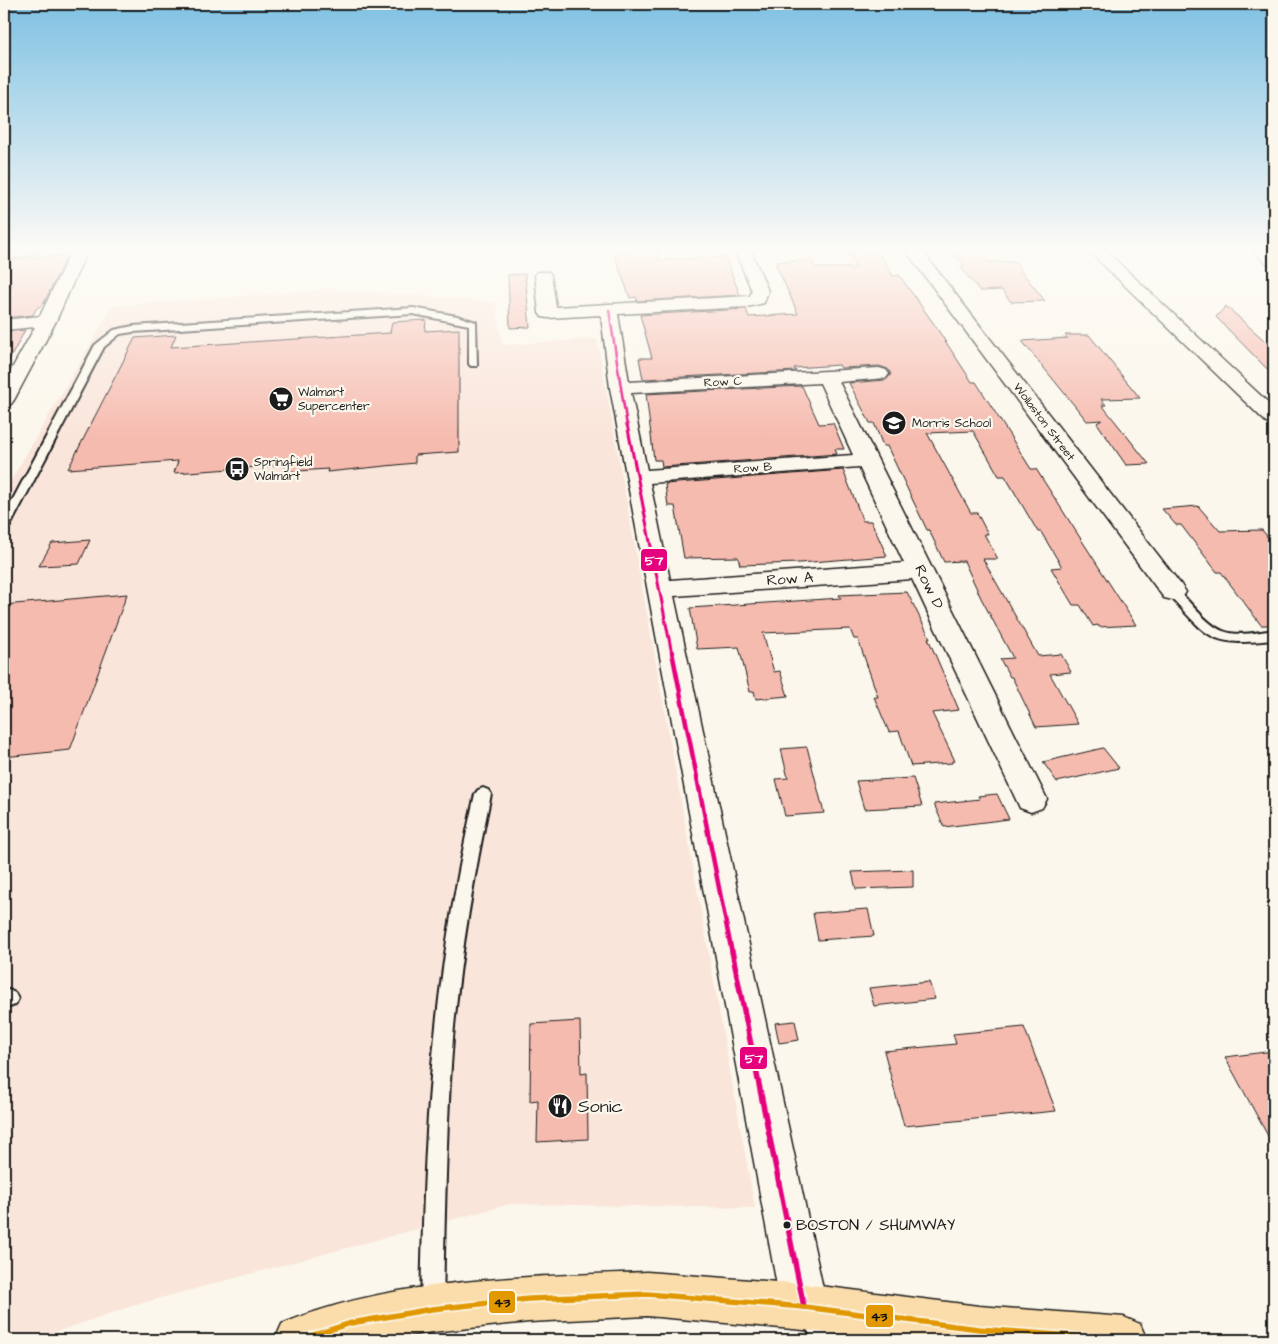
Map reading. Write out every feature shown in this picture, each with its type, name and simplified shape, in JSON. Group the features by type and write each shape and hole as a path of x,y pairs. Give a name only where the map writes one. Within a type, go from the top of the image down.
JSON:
{"main road":[{"path":"298,1340 350,1323 432,1309 529,1299 647,1294 816,1324 979,1329 1124,1340"}],"street":[{"path":"4,400 50,314"},
{"path":"610,314 620,388 660,589 816,1324"},
{"name":"Wollaston Street","path":"962,314 1173,592"},
{"path":"1163,314 1274,419"},
{"path":"4,325 47,321"},
{"name":"Row C","path":"620,388 879,374"},
{"name":"Row D","path":"826,376 1031,799"},
{"name":"Row B","path":"639,477 868,460"},
{"name":"Row A","path":"660,589 921,570"}],"lane":[{"path":"4,526 100,345 117,332 134,329 386,314"},
{"path":"425,314 457,319 472,324 474,328 474,364"},
{"path":"1173,592 1198,617 1219,634 1240,638 1274,635"},
{"path":"432,1309 436,1144 441,1071 461,900 483,794"}],"shaded area":[{"path":"108,314 498,314 502,345 597,339 755,1208 510,1204 135,1305 32,1340 4,1340 4,492"}],"building":[{"path":"4,314 34,314 33,315 4,318"},
{"path":"509,314 529,314 530,327 510,328"},
{"path":"748,314 749,317 798,314 927,314 972,382 976,382 1031,469 1036,469 1136,625 1093,626 1080,605 1073,605 1051,568 1062,567 1041,532 1038,532 1005,476 999,476 973,431 927,433 971,513 977,513 988,534 984,534 998,559 983,559 1038,656 1061,654 1071,672 1050,674 1078,724 1036,727 1012,677 1010,677 1000,659 1013,658 981,598 964,561 944,562 887,446 883,446 874,423 870,423 849,383 886,380 891,374 888,369 879,366 841,368 839,365 794,368 796,371 643,379 639,358 652,358 640,315"},
{"path":"1219,314 1235,314 1274,349 1274,376 1216,317"},
{"name":"Walmart Supercenter","path":"426,320 425,331 459,329 459,452 415,455 415,463 327,472 328,469 283,472 286,465 174,473 178,461 68,469 135,338 176,335 171,347 390,333 392,322"},
{"path":"25,330 4,370 4,332"},
{"path":"1065,335 1089,335 1140,398 1101,399 1106,405 1102,405 1149,464 1126,465 1097,423 1102,420 1087,421 1022,341 1068,338"},
{"path":"802,386 819,424 833,423 844,449 835,449 837,454 662,467 661,460 654,460 646,394"},
{"path":"843,470 863,521 871,521 887,556 799,563 740,565 738,557 684,558 675,506 668,506 665,484"},
{"path":"1198,506 1220,531 1262,530 1274,545 1274,625 1261,625 1221,572 1217,572 1181,525 1176,525 1162,509"},
{"path":"90,540 79,564 39,566 52,543"},
{"path":"907,592 930,638 928,638 959,710 932,713 955,761 952,761 952,763 911,766 899,731 889,732 874,697 878,697 858,639 854,639 850,629 763,633 774,672 780,671 788,696 756,699 754,691 750,692 739,647 697,649 690,608 841,598 839,595"},
{"path":"127,594 70,750 4,757 4,605"},
{"path":"807,747 824,813 785,816 776,779 788,778 781,749"},
{"path":"1103,748 1119,768 1057,782 1043,762"},
{"path":"913,778 922,806 864,809 856,781"},
{"path":"997,794 1009,819 944,827 934,804 980,799 978,796"},
{"path":"913,870 913,887 856,889 852,872"},
{"path":"868,909 874,936 818,940 813,913"},
{"path":"929,982 935,999 874,1006 869,988"},
{"path":"580,1021 581,1074 587,1073 588,1139 537,1142 538,1100 530,1101 531,1024"},
{"path":"795,1021 799,1040 779,1043 775,1023"},
{"path":"1024,1027 1056,1111 904,1126 884,1051 956,1044 953,1034"},
{"path":"1274,1051 1274,1147 1225,1057"}],"transit line":[{"name":"57","path":"610,314 620,388 804,1307"},
{"name":"43","path":"298,1340 351,1323 432,1309 529,1299 647,1294 804,1307 979,1329 1124,1340"}],"place":[{"name":"Walmart Supercenter","path":"281,399"},
{"name":"Morris School","path":"894,423"},
{"name":"Springfield Walmart","path":"237,469"},
{"name":"Sonic","path":"560,1106"},
{"name":"BOSTON / SHUMWAY","path":"787,1225"}]}
